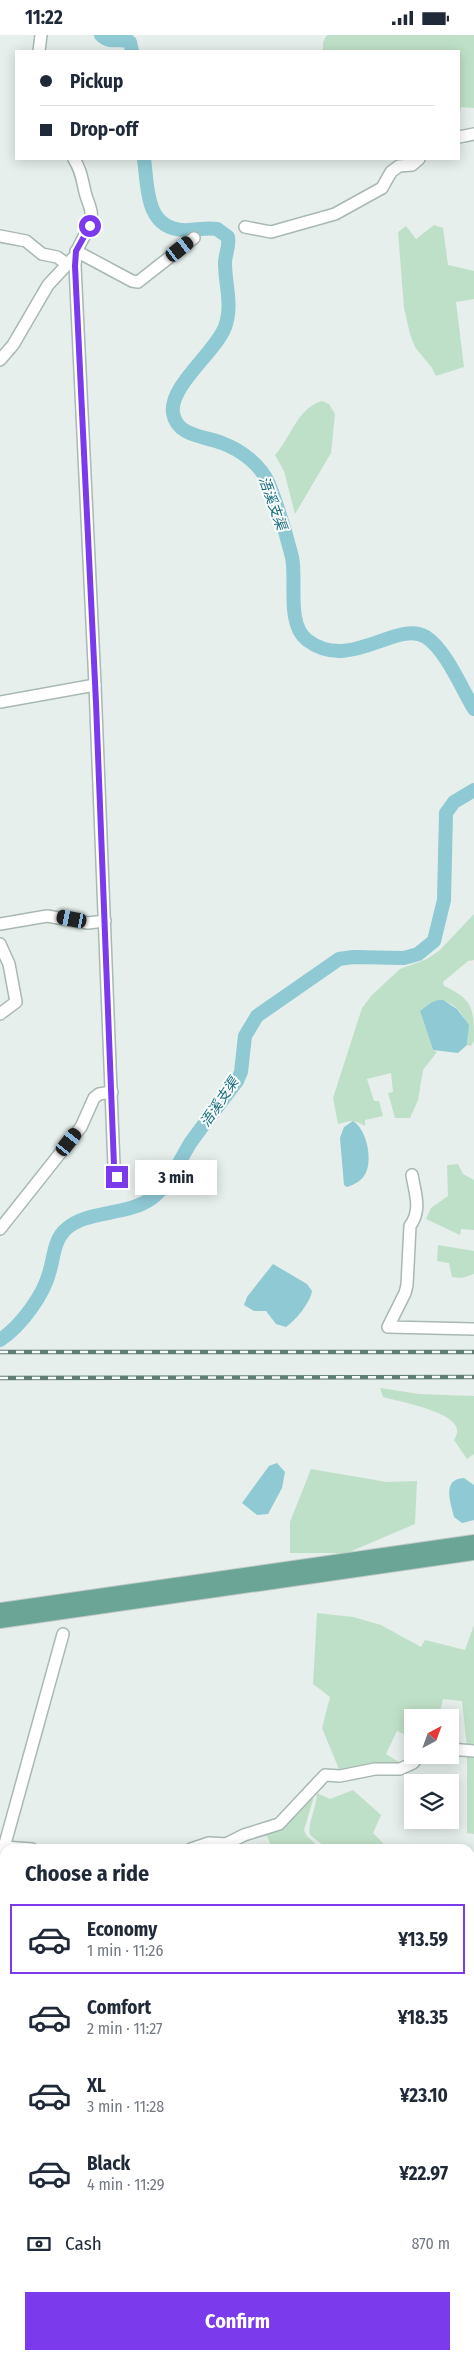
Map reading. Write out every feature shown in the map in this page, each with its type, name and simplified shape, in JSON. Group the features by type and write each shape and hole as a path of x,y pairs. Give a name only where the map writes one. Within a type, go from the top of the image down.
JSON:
{"main road":[{"path":"0,1610 474,1542"},
{"path":"0,1621 474,1553"}],"street":[{"path":"39,50 41,35"},
{"path":"460,137 474,134"},
{"path":"0,360 24,326 41,293 73,257 90,226 92,211 85,194 81,171 75,160"},
{"path":"245,227 271,232 335,214 382,188 391,172 399,166 412,165 417,160"},
{"path":"0,236 26,241 42,254 52,258 73,257 138,282 194,238"},
{"path":"73,257 85,520 95,685 114,1166 117,1177"},
{"path":"0,702 95,685"},
{"path":"0,924 47,916 88,923 105,921"},
{"path":"0,944 9,964 16,997 14,1005 0,1014"},
{"path":"0,1229 81,1127 94,1098 99,1094 112,1093"},
{"path":"412,1175 418,1208 416,1219 410,1226 407,1285 388,1327 474,1329"},
{"path":"5,1844 63,1634"},
{"path":"459,1750 474,1751"},
{"path":"205,1844 226,1844 244,1835 276,1826 325,1775 340,1776 375,1769 400,1769 411,1764"}],"green space":[{"path":"327,35 474,35 474,108 461,107 460,112 460,50 323,50 323,42"},
{"path":"434,225 443,228 448,265 474,271 474,299 456,302 464,367 436,376 415,347 410,334 404,308 398,232 406,226 416,239"},
{"path":"322,401 329,404 335,414 331,453 295,514 284,471 275,455 306,410"},
{"path":"474,914 474,960 468,961 443,982 444,986 467,1001 470,1007 474,1021 474,1041 471,1046 467,1045 468,1034 466,1024 456,1007 439,1001 430,1004 420,1011 433,1050 437,1052 423,1070 418,1100 410,1118 395,1118 388,1093 393,1092 391,1073 367,1079 374,1101 379,1101 383,1116 365,1120 365,1126 352,1121 338,1124 333,1098 362,1008 372,995 400,969 427,959 440,950"},
{"path":"458,1164 463,1174 474,1180 474,1230 461,1229 460,1235 426,1219 431,1208 448,1196 447,1165"},
{"path":"438,1245 474,1251 474,1274 462,1278 452,1277 449,1263 437,1261"},
{"path":"380,1388 419,1394 474,1396 474,1454 467,1459 454,1440 457,1431 454,1423 445,1416 418,1406 383,1397"},
{"path":"311,1469 387,1482 417,1481 415,1524 347,1553 290,1553 290,1522"},
{"path":"317,1613 353,1617 381,1625 421,1647 425,1640 465,1650 474,1625 474,1834 467,1833 467,1748 462,1701 443,1699 441,1709 404,1709 404,1734 397,1731 386,1754 405,1766 341,1774 322,1728 330,1697 313,1684"},
{"path":"353,1790 381,1815 373,1833 384,1844 322,1844 310,1835 309,1831 317,1793 330,1799"},
{"path":"313,1793 313,1800 304,1830 307,1836 316,1844 270,1844 267,1836 261,1837 260,1831"}],"water":[{"path":"443,1000 457,1009 469,1025 467,1045 458,1053 433,1050 420,1011 434,1001"},
{"path":"353,1121 362,1131 369,1155 367,1170 363,1178 347,1187 344,1185 340,1138 344,1127"},
{"path":"273,1264 307,1284 312,1291 302,1311 286,1327 276,1324 266,1311 254,1311 244,1305 247,1297"},
{"path":"277,1463 285,1472 282,1488 268,1514 257,1515 242,1503 269,1466"},
{"path":"464,1478 474,1485 474,1520 462,1523 454,1517 449,1493 452,1483 457,1479"}],"waterway":[{"name":"浯溪支渠","path":"101,35 108,40 130,42 132,50"},
{"name":"浯溪支渠","path":"144,160 148,193 155,214 161,222 182,230 217,229 228,237 225,263 228,311 225,327 220,337 178,392 173,413 180,427 193,434 222,443 236,450 250,459 265,477 279,511 292,557 294,613 296,624 301,633 307,640 323,649 340,651 356,649 401,635 414,633 426,637 447,660 474,709"},
{"name":"浯溪支渠","path":"0,1340 16,1327 31,1309 43,1290 56,1244 64,1231 83,1219 142,1204 152,1198 164,1186 191,1142 237,1081 241,1072 245,1036 257,1016 339,959 353,957 404,958 418,954 434,941 444,900 446,813 454,802 474,790"}],"railway":[{"path":"0,1352 474,1352"},
{"path":"0,1378 474,1377"}],"route":[{"path":"90,226 76,251 75,266 85,520 96,703 114,1166 117,1177"}]}
